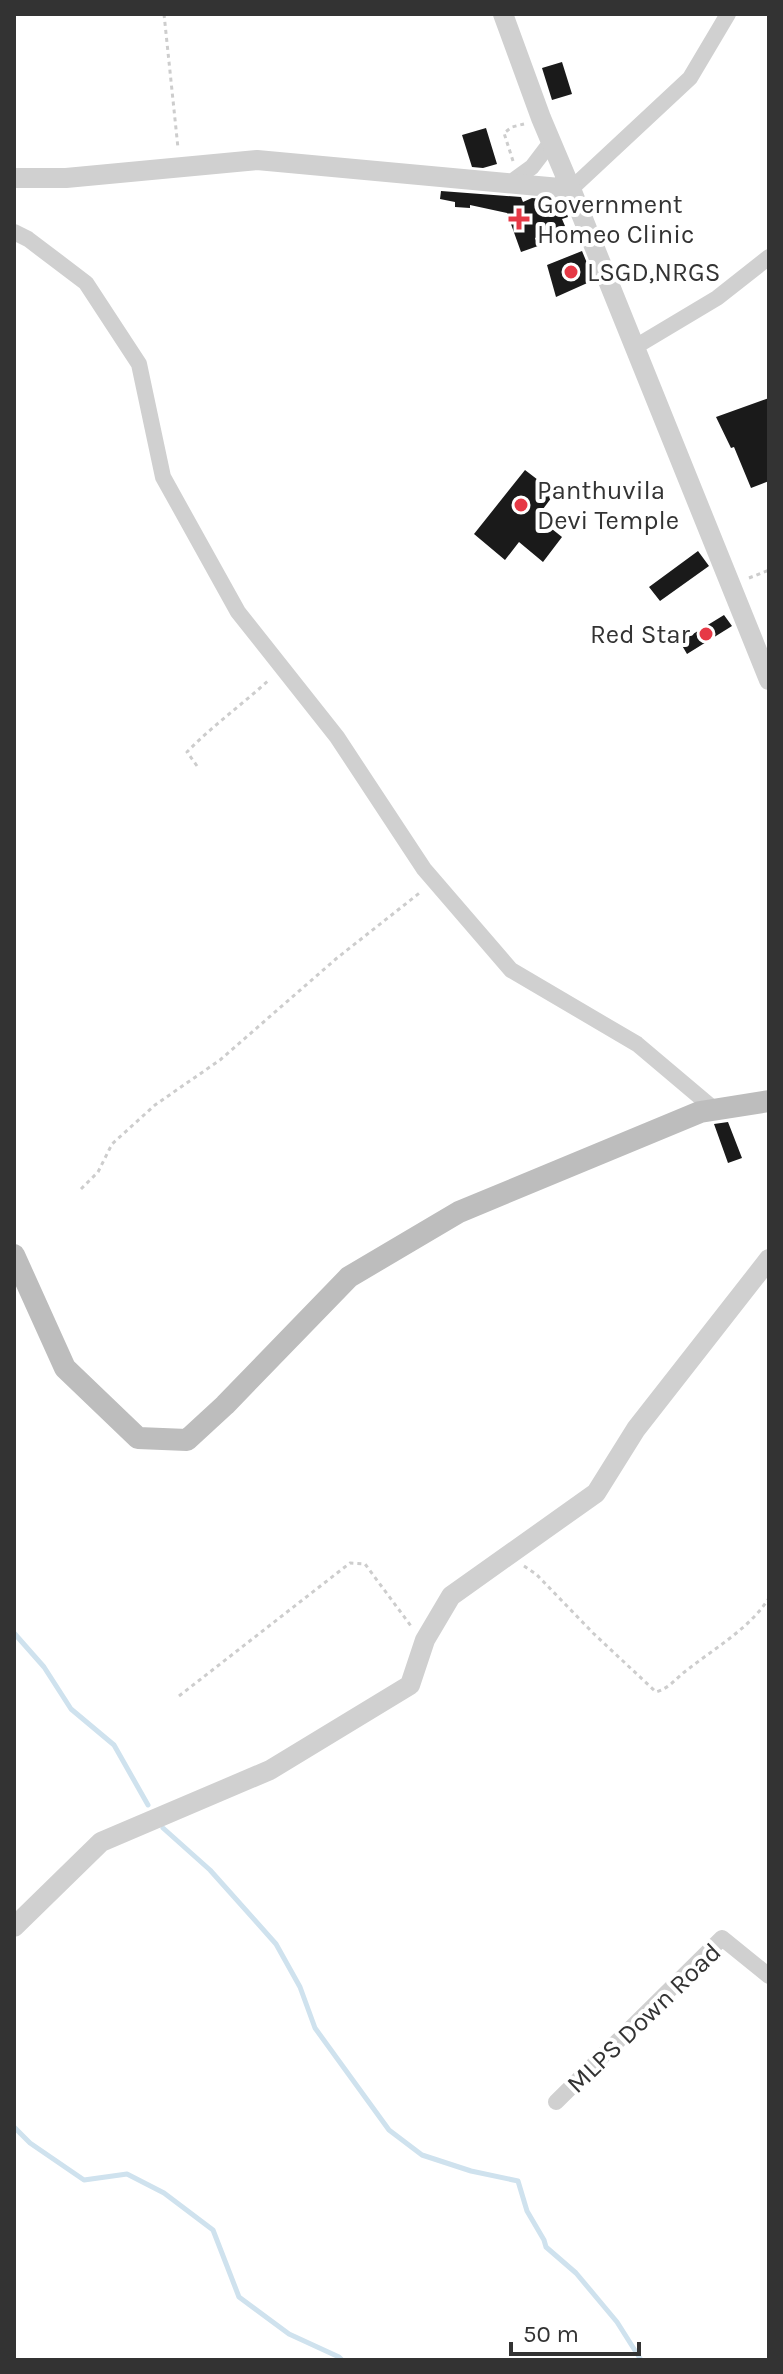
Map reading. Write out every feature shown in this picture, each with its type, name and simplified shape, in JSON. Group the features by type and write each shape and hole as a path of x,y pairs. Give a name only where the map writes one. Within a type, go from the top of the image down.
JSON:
{"main road":[{"path":"14,1255 65,1368 138,1438 187,1440 349,1277 459,1212 700,1112 769,1101"}],"street":[{"path":"503,14 541,118 769,680"},
{"path":"14,178 66,178 257,160 571,189 690,78 728,14"},
{"path":"510,183 532,167 551,142"},
{"path":"14,232 86,283 139,364 163,477 238,612 337,737 433,881 511,970 637,1044 714,1109"},
{"path":"635,347 717,298 769,257"},
{"path":"14,1927 101,1842 270,1770 410,1685 425,1640 451,1596 596,1493 636,1429 769,1259"},
{"name":"MLPS Down Road","path":"556,2102 722,1938 769,1976"}],"path":[{"path":"164,14 179,167"},
{"path":"510,183 516,170 504,133 512,127 541,118"},
{"path":"730,585 769,570"},
{"path":"197,766 187,752 283,669"},
{"path":"81,1189 98,1172 112,1144 155,1105 220,1060 433,881"},
{"path":"509,1555 536,1574 656,1692 666,1689 713,1652 760,1612 769,1598"},
{"path":"179,1696 350,1563 365,1564 405,1620 425,1640"}],"building":[{"path":"562,62 572,94 552,100 542,68"},
{"path":"486,128 497,164 472,167 462,135"},
{"path":"441,191 521,197 523,202 532,198 562,201 568,217 562,219 565,226 535,238 538,246 521,252 507,213 470,205 470,208 455,207 455,202 440,199"},
{"name":"LSGD,NRGS","path":"582,251 594,280 556,297 547,265"},
{"path":"769,398 769,481 751,488 734,447 731,448 716,417"},
{"name":"Panthuvila Devi Temple","path":"525,470 555,493 537,517 562,537 543,562 519,542 505,560 474,534"},
{"path":"698,551 709,566 660,601 649,587"},
{"name":"Red Star","path":"724,615 732,626 687,654 680,642"},
{"path":"728,1122 742,1158 728,1163 714,1124"}],"waterway":[{"path":"14,1633 44,1667 71,1709 114,1745 148,1805"},
{"path":"163,1828 210,1870 276,1944 300,1987 315,2028 389,2130 422,2155 471,2171 518,2181 527,2211 546,2247 576,2273 617,2322 641,2360"},
{"path":"14,2127 30,2143 84,2180 127,2174 164,2193 213,2230 239,2297 289,2334 342,2360"}],"place":[{"name":"Government Homeo Clinic","path":"519,219"},
{"name":"LSGD,NRGS","path":"571,272"},
{"name":"Panthuvila Devi Temple","path":"521,505"},
{"name":"Red Star","path":"706,634"}]}
